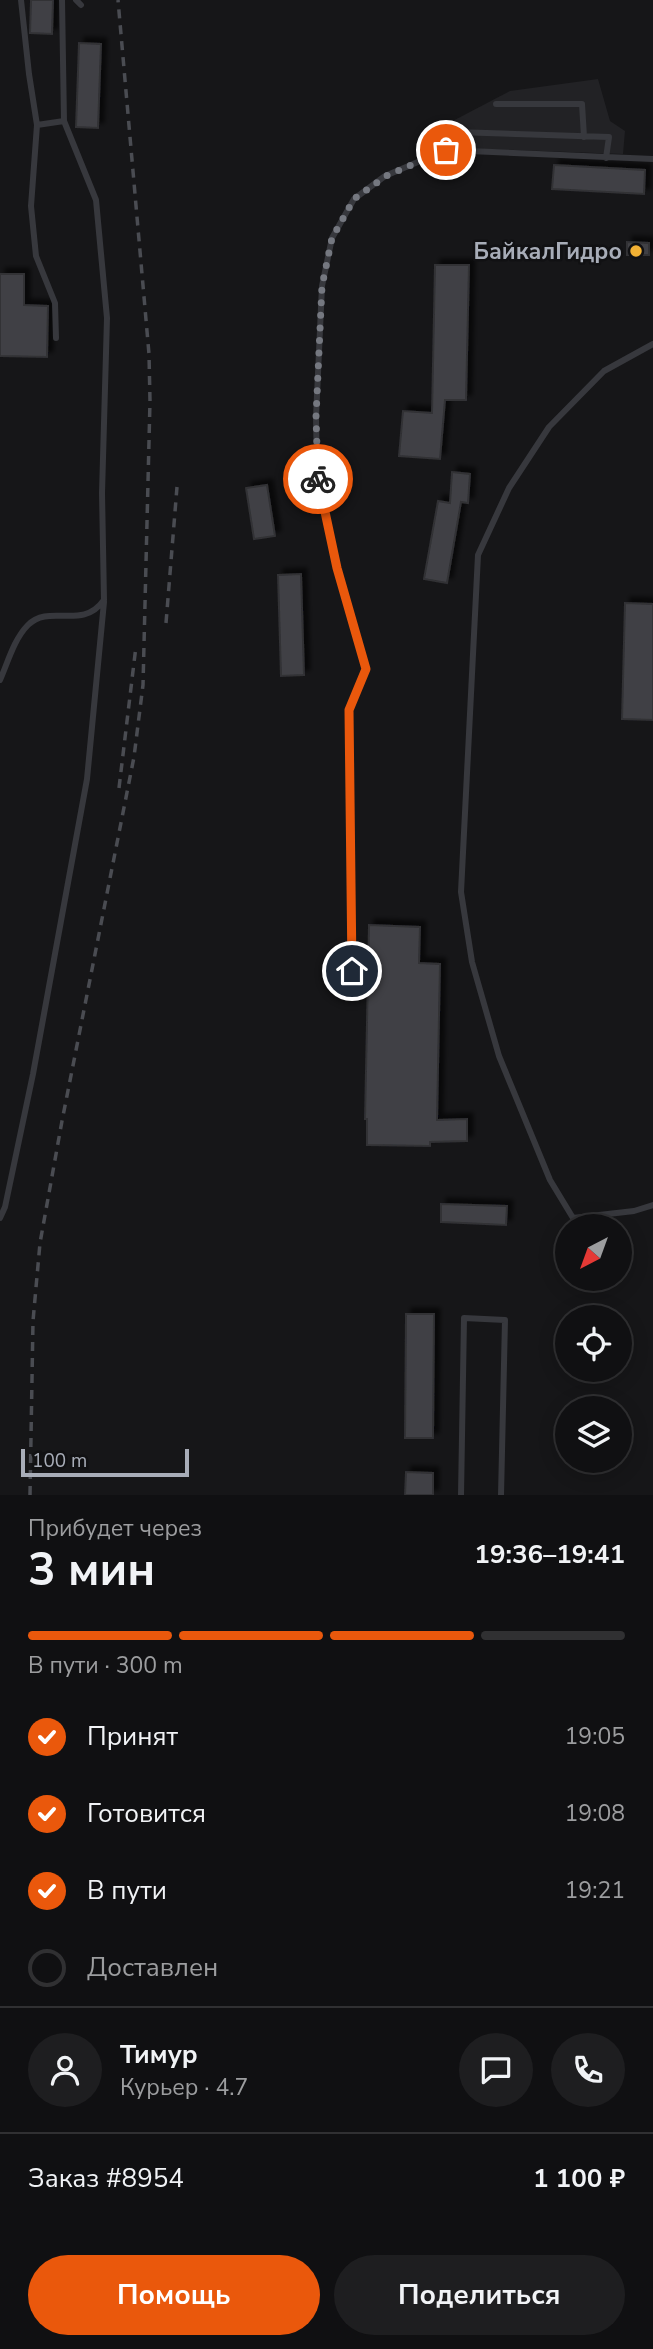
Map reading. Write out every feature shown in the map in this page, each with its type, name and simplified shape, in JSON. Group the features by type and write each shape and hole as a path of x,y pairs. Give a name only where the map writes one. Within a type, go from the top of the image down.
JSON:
{"lane":[{"path":"22,0 37,125 31,206 36,256 55,303 56,338"},
{"path":"0,1219 5,1208 33,1074 87,779 104,600 102,493 107,318 96,200 64,121 62,0"},
{"path":"496,104 582,104 584,136"},
{"path":"37,125 64,121"},
{"path":"455,132 609,137 606,159"},
{"path":"352,971 349,710 366,669 337,568 317,472 316,417 322,286 332,238 354,199 386,176 446,150 653,159"},
{"path":"653,344 604,371 549,427 509,488 478,555 461,892 472,961 499,1056 550,1180 573,1217 634,1211 653,1205"},
{"path":"0,680 17,642 29,624 43,616 80,617 89,614 104,600"},
{"path":"461,1495 464,1318 505,1320 501,1495"}],"shaded area":[{"path":"598,79 610,121 625,131 623,154 457,148 426,135 510,91"}],"building":[{"path":"31,0 53,0 52,34 30,33"},
{"path":"79,43 101,44 98,128 76,127"},
{"path":"554,165 645,170 644,194 552,189"},
{"path":"627,242 649,243 649,255 627,255"},
{"path":"435,265 469,265 466,400 445,400 440,459 399,456 403,411 432,413"},
{"path":"0,274 24,274 24,305 48,306 47,357 0,356"},
{"path":"452,472 470,474 468,503 461,502 447,583 424,579 438,501 450,503"},
{"path":"267,485 275,536 254,539 246,488"},
{"path":"301,574 304,675 281,676 278,575"},
{"path":"625,603 653,604 653,720 622,719"},
{"path":"369,925 420,927 419,963 440,964 437,1120 467,1119 467,1141 430,1142 430,1146 367,1145 365,1119"},
{"path":"441,1204 507,1206 506,1225 441,1222"},
{"path":"406,1314 434,1314 433,1438 405,1438"},
{"path":"406,1472 433,1473 433,1495 405,1495"}],"railway":[{"path":"30,1495 33,1321 40,1243 134,757 143,685 149,354 118,0"},
{"path":"166,623 177,487"},
{"path":"119,788 136,646"}],"way so far":[{"path":"318,479 316,417 322,286 332,238 354,199 386,176 446,150"}],"place":[{"name":"БайкалГидро","path":"636,251"}],"route":[{"path":"318,479 337,568 366,669 349,710 352,971"}]}
